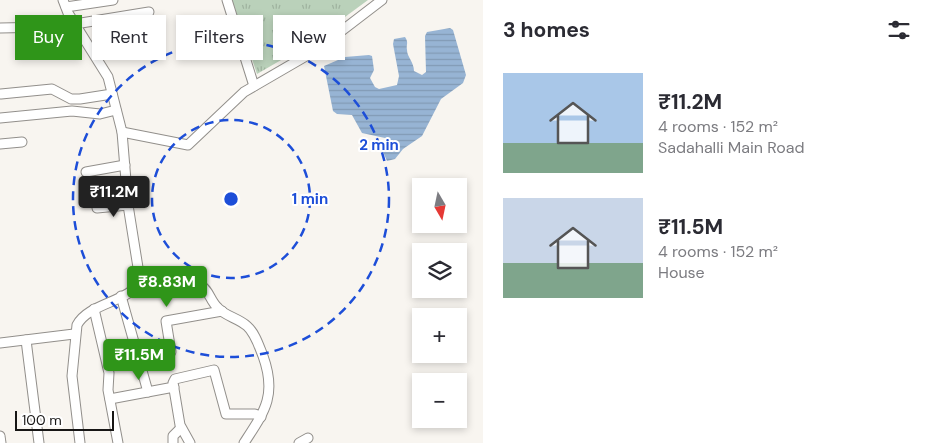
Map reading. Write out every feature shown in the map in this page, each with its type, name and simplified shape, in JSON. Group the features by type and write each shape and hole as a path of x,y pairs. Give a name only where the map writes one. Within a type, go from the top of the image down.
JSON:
{"street":[{"path":"70,15 64,4 113,0"},
{"path":"227,0 254,86"},
{"path":"122,132 188,145 244,92 318,48 382,0"},
{"path":"82,23 149,12"},
{"path":"0,28 15,28"},
{"path":"82,35 106,71 122,132 128,205 140,275 138,285"},
{"path":"1,94 52,89 71,99 80,99 112,94"},
{"path":"0,118 72,111 100,114 116,110"},
{"path":"0,144 22,142"},
{"path":"86,172 125,165"},
{"path":"94,196 127,192"},
{"path":"97,208 128,205"},
{"path":"80,443 72,381 74,334 81,319 94,309 121,296 138,285 191,282 200,285 222,311 235,317 251,330 266,364 270,392 261,417 244,443"},
{"path":"121,296 148,392"},
{"path":"94,309 109,373 110,399 118,443"},
{"path":"171,352 166,321 222,311"},
{"path":"0,343 74,334"},
{"path":"26,340 39,443"},
{"path":"190,443 181,428 174,386 175,379 214,370 226,414 255,414 261,417"},
{"path":"110,399 174,386"},
{"path":"173,443 173,436 181,428"},
{"path":"0,436 1,443"},
{"path":"299,443 308,438"}],"green space":[{"path":"232,0 368,0 345,17 345,15 273,15 273,60 281,60 257,74 252,60 263,60 263,15 237,15"}],"water":[{"path":"450,28 453,30 466,75 463,83 441,99 422,136 403,149 395,159 387,161 381,147 386,143 385,138 362,133 352,115 337,114 333,111 324,66 338,60 345,60 345,57 369,55 372,56 374,70 370,78 375,87 379,89 397,85 399,76 393,44 394,39 405,37 407,53 414,71 422,75 426,72 425,36 427,32"}]}
